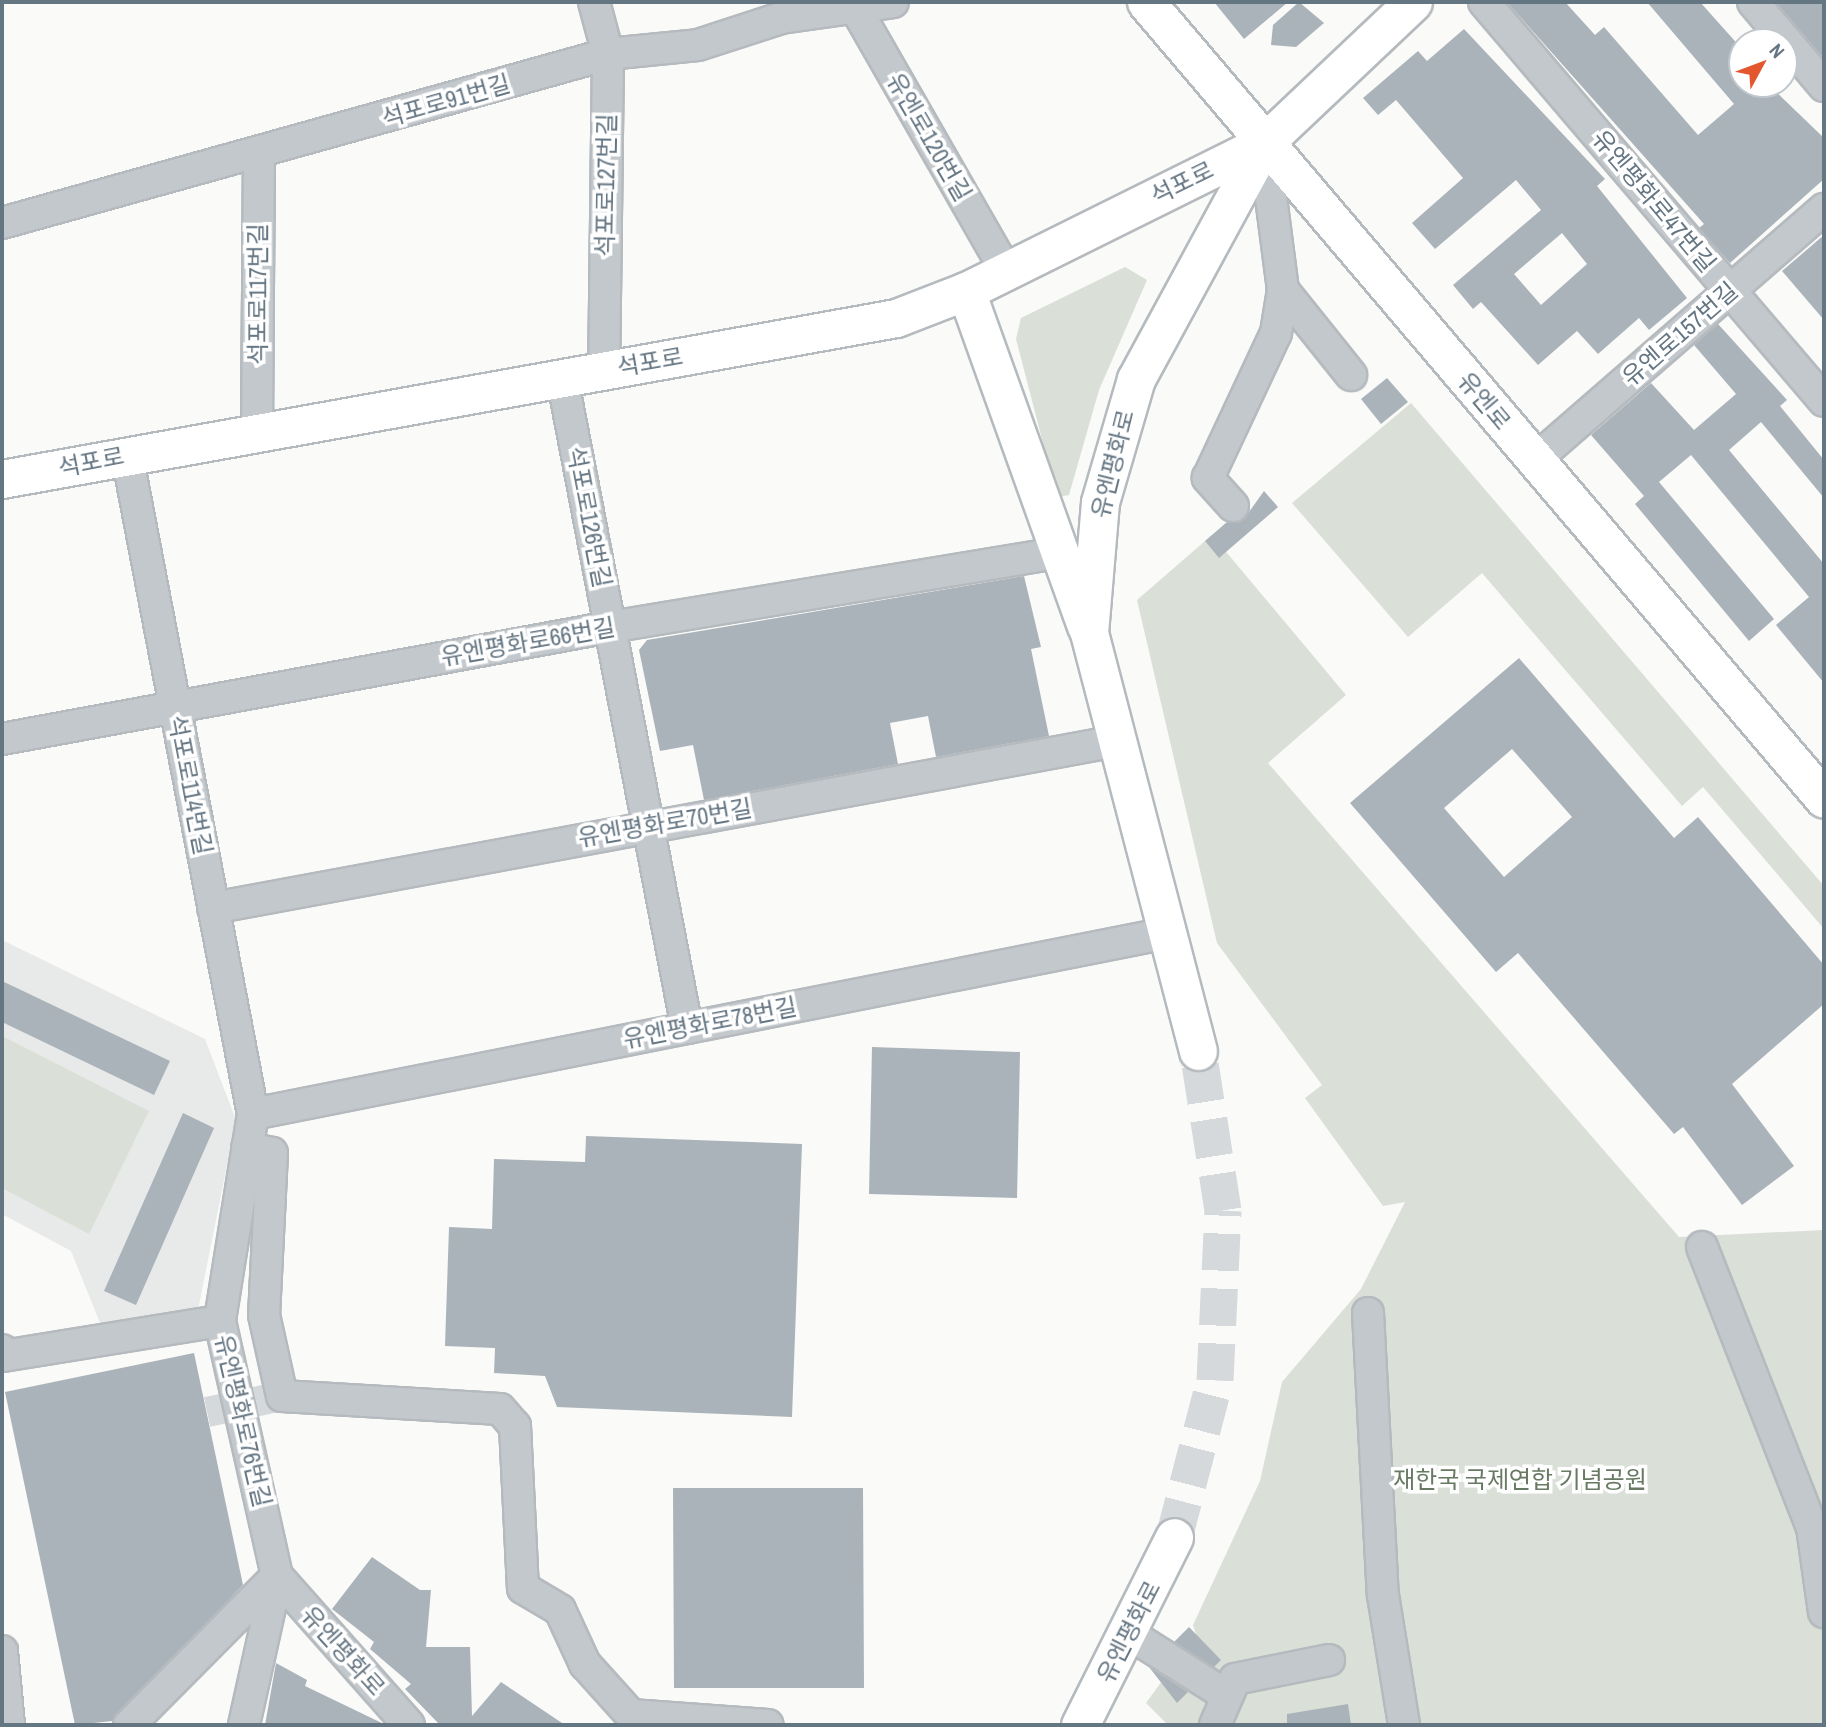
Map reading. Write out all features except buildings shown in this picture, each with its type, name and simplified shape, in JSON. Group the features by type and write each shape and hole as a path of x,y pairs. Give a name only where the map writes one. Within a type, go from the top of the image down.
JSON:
{"main road":[{"name":"유엔로","path":"1146,2 1824,799"},
{"name":"유엔평화로","path":"1198,1052 1088,633 1100,502 1136,379 1264,143 1413,2"},
{"name":"석포로","path":"2,479 896,317 966,291 1264,143"},
{"path":"966,291 1056,553 1088,633"},
{"name":"유엔평화로","path":"1080,1725 1131,1635 1174,1537"}],"street":[{"name":"석포로127번길","path":"594,2 608,54 604,370"},
{"name":"석포로91번길","path":"2,223 259,156 608,54 698,45 781,18 854,5 893,2"},
{"name":"유엔평화로47번길","path":"1484,2 1824,401"},
{"path":"1753,2 1824,86"},
{"name":"유엔로120번길","path":"854,5 1006,271"},
{"path":"1233,506 1208,478 1276,333 1283,290 1264,143"},
{"name":"석포로117번길","path":"257,432 259,156"},
{"name":"유엔로157번길","path":"1535,460 1824,209"},
{"path":"1283,290 1351,375"},
{"name":"석포로126번길","path":"562,377 687,1028"},
{"name":"석포로114번길","path":"127,455 253,1114"},
{"name":"유엔평화로66번길","path":"2,739 610,627 1056,553"},
{"name":"유엔평화로70번길","path":"213,908 1117,741"},
{"name":"유엔평화로78번길","path":"253,1114 1167,933"},
{"name":"유엔평화로76번길","path":"244,1725 277,1576 220,1321 253,1114"},
{"path":"247,1148 272,1153 264,1315 282,1396 500,1409 515,1426 523,1588 560,1610 584,1664 631,1715 768,1725"},
{"path":"1702,1247 1812,1527 1824,1612"},
{"path":"1368,1313 1383,1595 1404,1725"},
{"path":"2,1350 3,1356 220,1321"},
{"path":"129,1725 277,1576"},
{"name":"유엔평화로","path":"277,1576 410,1725"},
{"path":"1131,1635 1226,1695"},
{"path":"2,1651 9,1725"},
{"path":"1215,1725 1235,1679 1329,1660"}],"shaded area":[{"path":"2,940 205,1039 236,1120 197,1315 100,1323 71,1251 2,1214"}],"green space":[{"path":"1125,267 1147,280 1099,390 1069,495 1057,497 1016,339 1021,318"},
{"path":"1411,403 1824,886 1824,929 1703,787 1682,806 1482,573 1408,637 1292,503"},
{"name":"재한국 국제연합 기념공원","path":"1212,535 1346,695 1268,763 1679,1237 1824,1230 1824,1725 1168,1725 1146,1703 1196,1634 1193,1625 1260,1481 1282,1382 1361,1289 1405,1202 1383,1206 1305,1098 1322,1085 1217,943 1137,600"},
{"path":"2,1036 149,1111 89,1234 2,1188"}],"tunnel":[{"path":"1174,1537 1215,1380 1223,1210 1198,1051"},
{"path":"207,1412 282,1396"}]}
